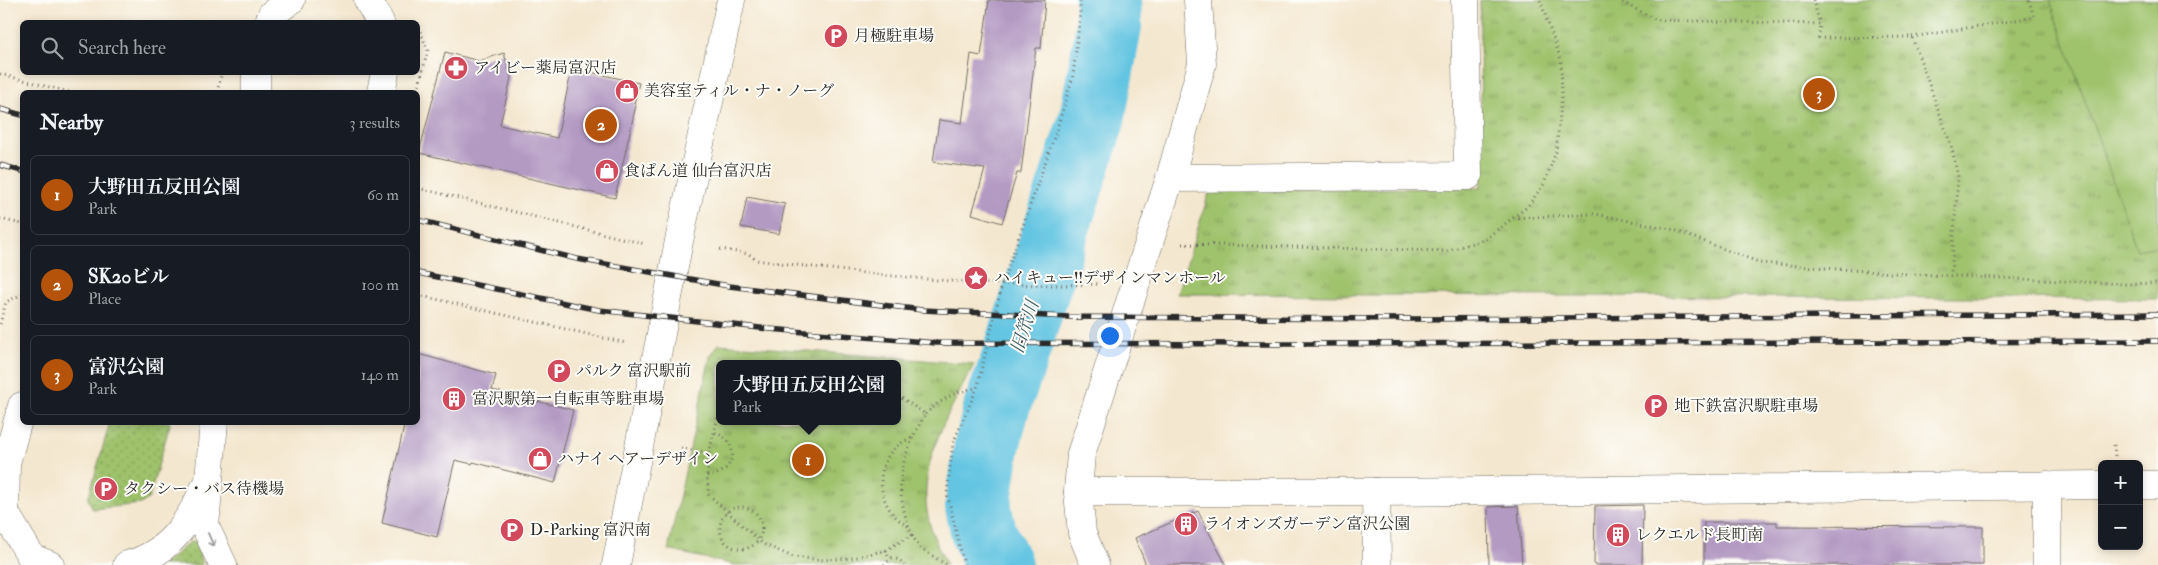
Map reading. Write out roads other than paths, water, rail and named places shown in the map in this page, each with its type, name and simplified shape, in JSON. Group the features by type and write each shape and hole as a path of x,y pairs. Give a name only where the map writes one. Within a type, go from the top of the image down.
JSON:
{"street":[{"path":"270,20 272,14 291,0"},
{"path":"368,0 379,20"},
{"path":"616,565 679,241 731,0"},
{"path":"1095,565 1082,533 1078,492 1081,454 1170,178 1202,64 1198,0"},
{"path":"1170,178 1468,176 1465,0"},
{"path":"256,75 256,90"},
{"path":"381,90 384,75"},
{"path":"20,413 6,463 5,513 32,558 50,565"},
{"path":"214,425 205,526 222,565"},
{"path":"127,565 136,563 168,544 193,514 209,479"},
{"path":"2046,485 2047,565"},
{"path":"1078,492 1376,492 2098,485"},
{"path":"2143,485 2158,485"},
{"path":"1376,492 1376,565"}],"waterway":[{"name":"旧笊川","path":"999,565 984,534 978,506 987,446 997,406 1013,363 1092,119 1109,26 1108,0"}],"railway":[{"path":"0,109 20,114"},
{"path":"0,165 20,170"},
{"path":"420,220 577,259 729,286 922,310 1069,317 1412,319 2158,314"},
{"path":"420,273 599,310 769,329 937,343 1302,344 2158,341"}],"place":[{"name":"月極駐車場","path":"836,36"},
{"name":"アイビー薬局富沢店","path":"456,68"},
{"name":"美容室ティル・ナ・ノーグ","path":"627,91"},
{"name":"富沢公園","path":"1819,94"},
{"name":"SK20ビル","path":"601,125"},
{"name":"食ぱん道 仙台富沢店","path":"607,171"},
{"name":"ハイキュー!!デザインマンホール","path":"976,278"},
{"name":"パルク 富沢駅前","path":"559,371"},
{"name":"富沢駅第一自転車等駐車場","path":"454,399"},
{"name":"地下鉄富沢駅駐車場","path":"1656,406"},
{"name":"ハナイ ヘアーデザイン","path":"540,459"},
{"name":"大野田五反田公園","path":"808,460"},
{"name":"タクシー・バス待機場","path":"106,489"},
{"name":"ライオンズガーデン富沢公園","path":"1186,524"},
{"name":"D-Parking 富沢南","path":"512,530"},
{"name":"レクエルド長町南","path":"1618,535"}]}
